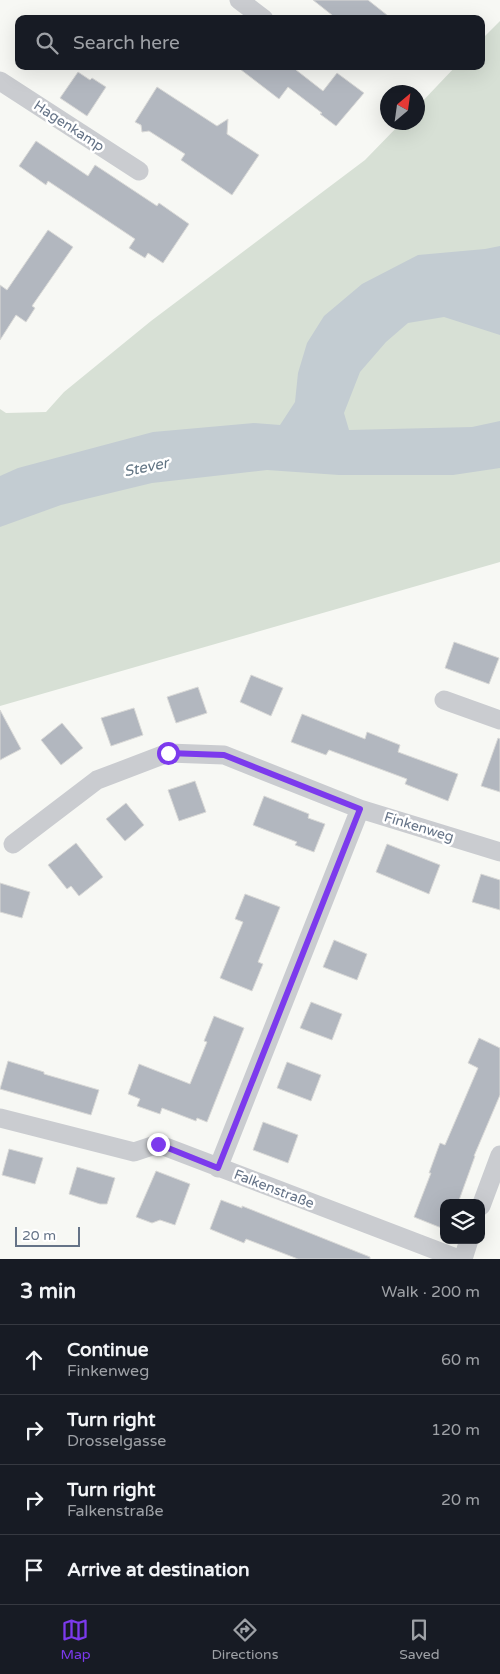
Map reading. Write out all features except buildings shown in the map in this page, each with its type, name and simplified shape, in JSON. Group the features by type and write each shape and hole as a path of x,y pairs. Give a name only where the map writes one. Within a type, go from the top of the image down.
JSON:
{"street":[{"path":"239,0 259,15"},
{"name":"Hagenkamp","path":"0,81 139,172"},
{"path":"444,700 500,720"},
{"name":"Finkenweg","path":"13,844 97,780 168,753 224,755 360,809 500,852"},
{"path":"218,1168 360,809"},
{"name":"Falkenstraße","path":"0,1118 134,1152 158,1144 459,1259"},
{"path":"484,1199 499,1159"},
{"path":"463,1259 469,1244"}],"shaded area":[{"path":"500,21 500,562 0,706 0,409 6,413 46,412 64,392 151,321 365,160 394,130 425,130 425,99 452,70 485,70 485,36"}],"water":[{"name":"Stever","path":"500,246 500,335 444,317 408,323 386,342 360,372 344,413 349,430 472,427 500,421 500,468 453,475 339,475 267,470 152,483 61,505 0,527 0,476 18,468 153,432 254,423 280,425 295,402 298,373 307,343 324,316 362,284 418,255"}],"route":[{"path":"158,1144 218,1168 360,809 224,755 168,753"}]}
